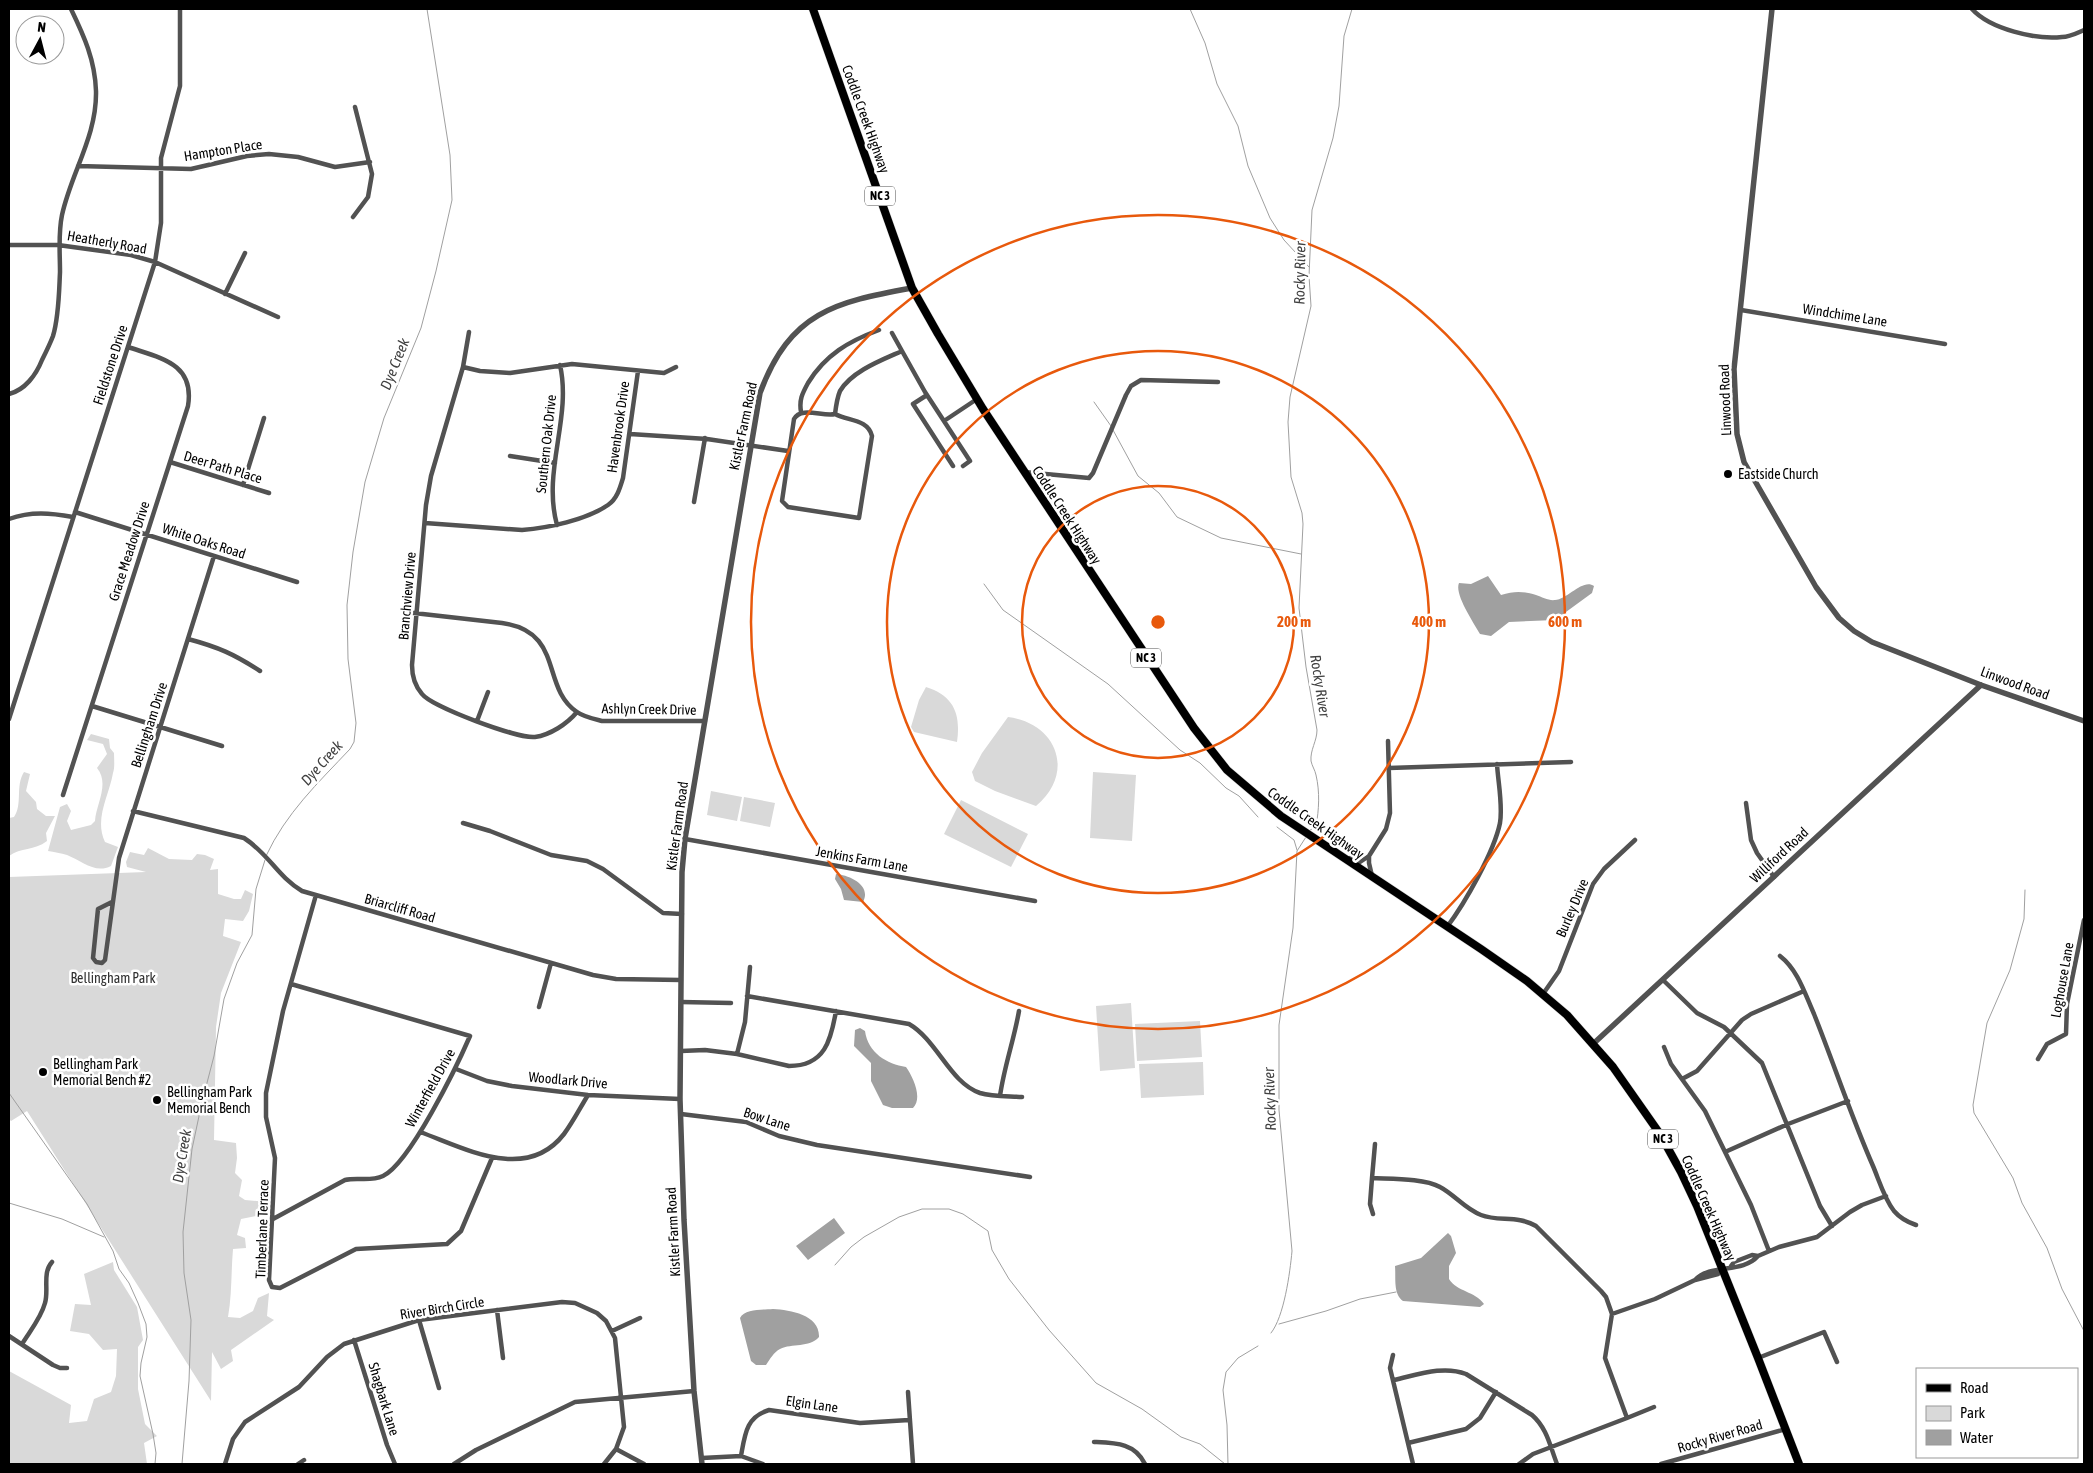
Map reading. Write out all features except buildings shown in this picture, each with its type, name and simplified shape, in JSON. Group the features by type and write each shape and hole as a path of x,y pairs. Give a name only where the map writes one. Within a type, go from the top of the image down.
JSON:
{"main road":[{"name":"Coddle Creek Highway","path":"813,9 912,288 977,399 1194,728 1227,770 1281,816 1543,994 1567,1015 1613,1066 1660,1134 1681,1172 1758,1358 1799,1464"}],"street":[{"path":"9,394 26,385 37,372 53,336 59,295 58,245 66,199 93,124 96,92 94,69 90,51 71,9"},
{"name":"Fieldstone Drive","path":"9,719 155,262 161,223 160,168 164,141 180,86 180,9"},
{"name":"Linwood Road","path":"1772,9 1734,369 1737,434 1744,462 1816,587 1839,618 1860,635 1894,651 1981,685 2084,721"},
{"path":"1972,9 1987,21 2021,33 2060,38 2084,30"},
{"path":"353,217 368,197 371,185 370,162 355,107"},
{"name":"Hampton Place","path":"78,166 191,169 247,156 269,154 298,157 336,167 370,162"},
{"name":"Heatherly Road","path":"9,245 58,245 131,255 155,262 278,317"},
{"path":"226,294 244,253"},
{"name":"Kistler Farm Road","path":"702,1461 694,1392 684,1220 680,1099 682,872 685,839 760,393 778,354 792,337 819,315 845,302 912,288"},
{"name":"Windchime Lane","path":"1741,310 1945,344"},
{"path":"802,412 800,397 826,360 838,349 858,337 879,330"},
{"name":"Branchview Drive","path":"469,332 463,367 431,476 412,665 417,687 433,703 526,738 536,737 558,728 571,719 576,712"},
{"path":"892,333 927,395 970,461 963,466"},
{"name":"Grace Meadow Drive","path":"63,795 190,395 188,384 183,374 175,366 128,347"},
{"path":"834,414 837,398 848,382 880,361 902,351"},
{"path":"463,367 480,371 510,373 560,365 664,373 676,367"},
{"name":"Southern Oak Drive","path":"557,524 551,500 563,400 563,378 560,365"},
{"name":"Havenbrook Drive","path":"425,523 522,530 557,524 609,505 617,495 623,478 638,371"},
{"path":"1024,472 1089,478 1094,473 1126,395 1131,386 1141,380 1218,382"},
{"path":"927,395 913,404 953,466"},
{"path":"944,421 977,399"},
{"path":"802,412 828,416 834,414 843,419 864,423 868,426 872,436 859,518 785,505 781,497 788,451 794,419 796,415 802,412"},
{"path":"243,485 264,418"},
{"path":"630,434 705,438 788,451"},
{"path":"694,502 705,438"},
{"path":"510,456 555,463"},
{"name":"Deer Path Place","path":"170,462 269,493"},
{"name":"White Oaks Road","path":"9,519 30,513 74,515 147,534 297,582"},
{"name":"Bellingham Drive","path":"112,902 98,908 93,958 96,962 102,963 105,960 119,858 214,556"},
{"path":"405,612 508,623 527,630 537,638 544,648 566,700 576,712"},
{"path":"188,639 232,653 260,671"},
{"name":"Williford Road","path":"1593,1044 1981,685"},
{"path":"478,720 488,692"},
{"path":"92,706 222,746"},
{"name":"Ashlyn Creek Drive","path":"576,712 602,721 705,721"},
{"path":"1340,856 1360,862 1369,856 1386,829 1390,812 1388,741"},
{"path":"1389,768 1571,762"},
{"path":"1447,927 1461,908 1496,836 1500,821 1497,764"},
{"path":"1746,803 1751,840 1757,853 1774,877"},
{"name":"Briarcliff Road","path":"133,811 244,838 258,847 289,883 302,891 593,975 616,979 681,980"},
{"path":"463,823 490,831 552,855 587,860 603,869 663,913 682,914"},
{"name":"Jenkins Farm Lane","path":"685,839 1035,901"},
{"name":"Burley Drive","path":"1543,994 1559,971 1592,884 1604,869 1635,840"},
{"path":"1369,856 1370,870 1374,879"},
{"name":"Timberlane Terrace","path":"316,895 279,1029 266,1092 266,1117 274,1158 269,1280 272,1287 280,1288 356,1249 447,1244 461,1232 492,1158"},
{"name":"Loghouse Lane","path":"2038,1059 2047,1044 2066,1034 2067,1004 2084,920"},
{"path":"1780,956 1788,962 1795,972 1804,992 1848,1100 1864,1147 1893,1210 1903,1220 1916,1225"},
{"path":"539,1008 551,964"},
{"path":"737,1054 743,1033 750,967"},
{"path":"1663,980 1696,1013 1724,1028 1762,1063 1820,1206 1832,1226"},
{"name":"Winterfield Drive","path":"273,1219 345,1180 356,1178 369,1180 384,1176 394,1168 420,1132 456,1069 470,1036 291,984"},
{"path":"1682,1079 1697,1071 1751,1014 1804,992"},
{"path":"747,996 908,1024 927,1039 964,1083 981,1093 1022,1098"},
{"path":"681,1002 731,1003"},
{"path":"681,1051 705,1050 737,1054 789,1066 808,1063 818,1057 831,1038 836,1011"},
{"path":"1000,1096 1003,1075 1019,1011"},
{"path":"1664,1047 1671,1064 1705,1111 1751,1205 1769,1251"},
{"name":"Woodlark Drive","path":"456,1069 488,1081 512,1086 588,1095 680,1099"},
{"path":"420,1132 492,1158 523,1159 538,1154 552,1146 563,1134 588,1095"},
{"path":"1725,1152 1848,1100"},
{"name":"Bow Lane","path":"681,1114 746,1122 779,1136 817,1145 1030,1177"},
{"path":"1373,1214 1370,1204 1375,1144"},
{"path":"1372,1178 1432,1183 1451,1194 1468,1209 1481,1215 1526,1220 1536,1226 1606,1297 1612,1314 1606,1358 1627,1418"},
{"path":"1612,1314 1655,1299 1714,1270 1731,1266 1736,1267 1754,1260 1769,1251 1817,1237 1862,1205 1886,1196"},
{"path":"22,1344 40,1316 45,1304 47,1271 52,1262"},
{"name":"River Birch Circle","path":"225,1464 232,1439 245,1422 299,1387 332,1352 354,1340 419,1320 562,1302 575,1303 597,1313 612,1332 617,1351 624,1427 616,1450"},
{"path":"497,1310 503,1358"},
{"path":"612,1332 640,1318"},
{"path":"419,1320 439,1388"},
{"path":"1758,1358 1824,1332 1838,1362"},
{"path":"9,1336 53,1365 67,1368"},
{"name":"Shagbark Lane","path":"354,1340 386,1445 395,1464"},
{"path":"1394,1355 1390,1368 1412,1464"},
{"path":"1394,1380 1450,1370 1466,1374 1540,1422 1545,1429 1557,1464"},
{"path":"454,1464 476,1450 566,1406 585,1400 694,1392"},
{"path":"908,1392 913,1464"},
{"path":"1408,1443 1466,1429 1480,1418 1496,1392"},
{"path":"1519,1464 1533,1454 1654,1407"},
{"name":"Elgin Lane","path":"741,1456 747,1426 760,1413 769,1410 860,1422 909,1420"},
{"name":"Rocky River Road","path":"1661,1464 1786,1429"},
{"path":"1094,1442 1132,1448 1140,1454 1146,1464"},
{"path":"604,1464 616,1450 644,1464"},
{"path":"702,1461 741,1456 763,1464"},
{"path":"298,1464 304,1460"}],"green space":[{"path":"926,687 943,695 954,707 958,723 957,742 914,732 911,727 919,700"},
{"path":"1008,717 1025,721 1039,729 1049,739 1055,751 1058,765 1055,779 1048,793 1036,806 995,791 975,781 972,772 982,753"},
{"path":"91,734 109,739 110,748 114,753 114,771 103,808 101,825 105,842 118,847 111,866 105,868 94,868 67,855 48,851 60,807 67,804 71,811 67,821 71,830 91,825 95,821 102,787 101,774 97,768 107,754 103,744 87,740"},
{"path":"24,772 30,774 26,791 36,802 37,809 46,816 55,816 46,833 47,841 9,856 9,818 14,817 17,812 21,777"},
{"path":"1093,772 1136,775 1132,841 1090,838"},
{"path":"711,791 742,797 737,821 707,815"},
{"path":"744,797 775,803 770,827 740,821"},
{"path":"961,800 1028,834 1011,867 944,834"},
{"name":"Bellingham Park","path":"148,848 169,859 192,860 197,854 205,855 214,859 210,870 218,869 218,894 241,899 245,890 253,894 249,911 243,921 225,919 223,936 241,942 221,993 216,1027 214,1140 236,1143 235,1173 242,1180 239,1196 245,1200 269,1202 267,1214 241,1219 237,1235 245,1238 246,1248 233,1249 228,1317 240,1318 253,1311 258,1298 269,1293 267,1316 274,1320 231,1350 233,1361 221,1369 212,1352 211,1401 27,1111 11,1121 9,1119 9,877 146,872 127,867 126,862 130,852 144,855"},
{"path":"1131,1003 1135,1068 1100,1071 1096,1006"},
{"path":"1200,1021 1202,1057 1137,1061 1135,1024"},
{"path":"1203,1062 1204,1095 1141,1098 1139,1064"},
{"path":"113,1262 114,1270 137,1307 143,1340 138,1347 138,1389 145,1424 157,1436 144,1443 147,1464 9,1464 9,1371 71,1405 69,1423 87,1421 94,1399 111,1392 116,1376 117,1349 103,1350 89,1334 70,1331 75,1304 91,1305 84,1274"}],"water":[{"path":"1488,576 1501,595 1523,592 1553,600 1560,599 1585,585 1590,584 1594,586 1592,593 1555,620 1509,622 1491,636 1480,634 1465,608 1458,588 1459,583 1471,584"},
{"path":"836,874 847,876 862,886 865,896 863,902 844,900 841,889 835,879"},
{"path":"860,1028 865,1031 874,1051 885,1060 906,1067 914,1082 917,1093 916,1104 913,1108 892,1108 883,1105 871,1081 871,1063 854,1046 855,1030"},
{"path":"834,1218 845,1233 808,1260 796,1246"},
{"path":"1448,1233 1451,1236 1456,1253 1449,1266 1449,1279 1457,1287 1476,1296 1484,1304 1480,1307 1403,1301 1396,1290 1395,1266 1421,1258"},
{"path":"773,1309 796,1312 810,1319 815,1323 819,1337 810,1343 780,1349 766,1365 756,1365 751,1361 740,1318 750,1311"}],"waterway":[{"name":"Dye Creek","path":"266,856 274,840 293,812 350,749 354,742 356,723 348,659 347,605 353,552 365,482 384,418 421,328 452,200 450,155 427,9"},
{"path":"1190,9 1205,43 1217,84 1238,126 1248,166 1270,218 1284,240 1309,267"},
{"name":"Rocky River","path":"1309,831 1316,826 1318,807 1319,794 1316,773 1311,761 1317,730 1306,667 1299,608 1303,524 1302,513 1291,477 1288,422 1290,397 1311,306 1309,276 1312,210 1333,138 1339,106 1344,36 1352,9"},
{"path":"1094,402 1111,426"},
{"path":"1113,430 1138,476 1159,493 1177,517 1221,538 1301,554"},
{"path":"984,584 1003,610 1108,684 1180,750 1200,763 1226,788 1239,796 1258,817"},
{"path":"1277,827 1294,840 1297,850"},
{"name":"Rocky River","path":"1271,1333 1276,1326 1283,1306 1292,1251 1279,1110 1279,1025 1293,928 1297,851 1306,837"},
{"name":"Dye Creek","path":"182,1464 189,1381 191,1320 184,1273 183,1232 192,1149 214,1056 224,999 237,963 252,935 256,889 265,860"},
{"path":"2025,890 2024,919 2010,970 1987,1023 1973,1105 1974,1113 2013,1178 2022,1203 2047,1248 2062,1289 2084,1331"},
{"path":"9,1093 87,1204 113,1251 119,1269 129,1283 138,1303 146,1324 147,1337 140,1376 153,1434 156,1453 155,1464"},
{"path":"9,1203 62,1219 104,1237"},
{"path":"835,1265 851,1247 864,1237 899,1217 922,1209 949,1209 963,1214 988,1231 992,1250 1009,1279 1049,1330 1096,1383 1142,1409 1181,1437 1200,1444 1225,1464"},
{"path":"1279,1324 1360,1299 1396,1292"},
{"name":"Rocky River","path":"1228,1464 1227,1425 1223,1390 1226,1372 1238,1358 1258,1346"}],"place":[{"name":"Eastside Church","path":"1728,474"},
{"name":"Bellingham Park Memorial Bench #2","path":"43,1072"},
{"name":"Bellingham Park Memorial Bench","path":"157,1100"}]}
